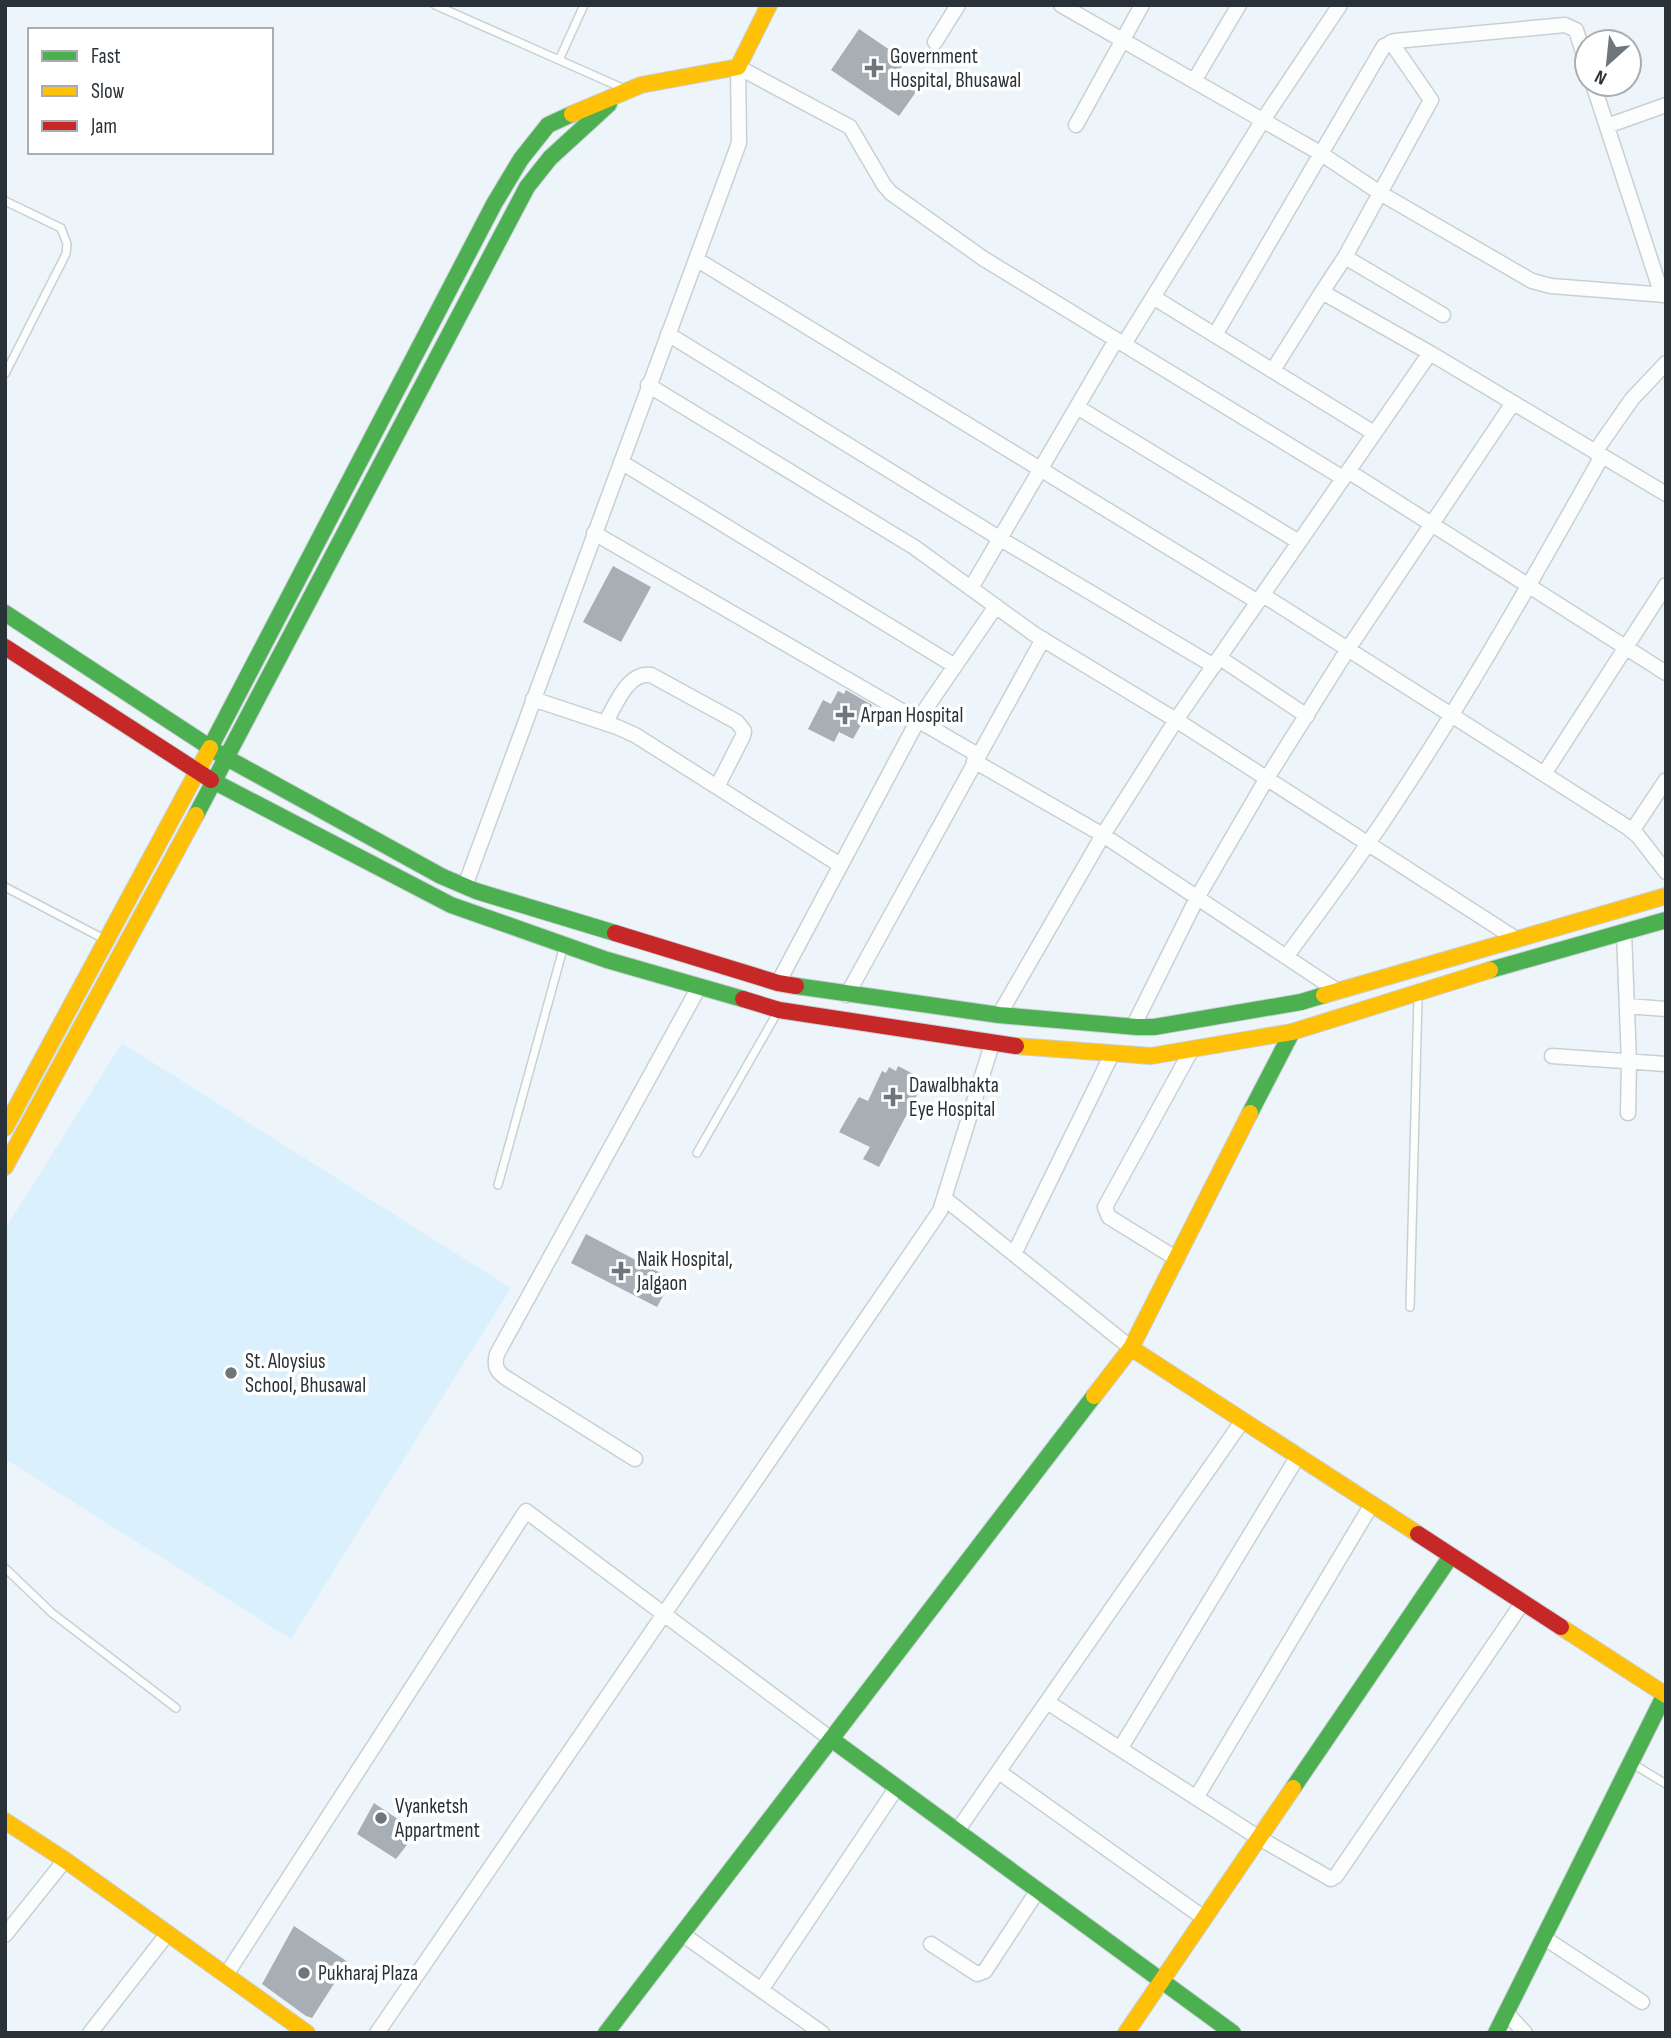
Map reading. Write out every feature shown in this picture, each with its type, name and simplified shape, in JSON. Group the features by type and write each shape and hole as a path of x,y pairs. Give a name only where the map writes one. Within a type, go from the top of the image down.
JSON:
{"main road":[{"path":"5,1128 277,622 494,204 521,159 548,125 624,92 641,85 738,67 769,5"},
{"path":"5,1167 213,781 527,187 543,165 624,92"},
{"path":"494,204 511,217"},
{"path":"451,287 469,296"},
{"path":"412,363 427,374"},
{"path":"352,477 367,488"},
{"path":"5,613 225,757 465,886 755,977 847,995 999,1015 1154,1027 1301,1002 1666,896"},
{"path":"277,622 292,631"},
{"path":"5,646 196,772 451,905 564,944 779,1010 992,1044 1152,1056 1292,1032 1418,992 1666,920"},
{"path":"606,2033 1131,1348 1292,1032"},
{"path":"1131,1348 1665,1694 1496,2033"},
{"path":"1126,2033 1451,1556"},
{"path":"831,1739 1233,2033"},
{"path":"5,1821 65,1860 307,2033"}],"street":[{"path":"935,42 958,5"},
{"path":"1061,5 1320,153 1380,193 1541,284 1664,295 1598,98"},
{"path":"1076,125 1142,5"},
{"path":"1194,81 1239,5"},
{"path":"971,588 1077,407 1153,297 1263,120 1340,5"},
{"path":"1215,335 1380,51 1391,42 1565,25 1573,29"},
{"path":"1273,370 1345,257 1431,100 1391,42"},
{"path":"465,886 739,142 738,67 843,122 855,133 870,163 891,193 984,259 1431,524 1666,673"},
{"path":"1607,126 1666,105"},
{"path":"1345,257 1443,316"},
{"path":"696,259 1040,470 1348,649 1632,831 1666,872"},
{"path":"1322,292 1666,494"},
{"path":"1153,297 1374,433"},
{"path":"668,334 999,538 1307,716"},
{"path":"999,1015 1103,835 1177,720 1430,353"},
{"path":"1286,957 1368,844 1451,715 1529,586 1599,454 1632,399 1666,363"},
{"path":"648,386 914,547 1043,639 1177,720 1516,939"},
{"path":"1133,1027 1197,898 1267,778 1348,649 1513,403"},
{"path":"1077,407 1300,542"},
{"path":"621,462 955,666"},
{"path":"594,533 918,720 1103,835 1336,990"},
{"path":"1544,774 1666,585"},
{"path":"778,983 918,720 996,606"},
{"path":"847,995 1043,639"},
{"path":"605,723 630,681 644,674 651,675 737,722 744,731 743,736 717,787"},
{"path":"533,699 635,735 840,865"},
{"path":"1632,831 1666,780"},
{"path":"1624,932 1629,1062 1628,1113"},
{"path":"635,1459 506,1378 498,1372 495,1364 497,1354 699,987"},
{"path":"1627,1006 1666,1009"},
{"path":"377,2033 940,1211 992,1044"},
{"path":"1177,1259 1109,1217 1105,1207 1192,1049"},
{"path":"1014,1254 1112,1054"},
{"path":"1552,1056 1666,1064"},
{"path":"944,1198 1131,1348"},
{"path":"957,1831 1243,1420"},
{"path":"1120,1749 1298,1456"},
{"path":"1196,1798 1372,1504"},
{"path":"226,1975 526,1511 831,1739"},
{"path":"1047,1702 1259,1839 1331,1879 1336,1876 1523,1602"},
{"path":"999,1772 1205,1918"},
{"path":"761,1990 897,1787"},
{"path":"5,1935 65,1860"},
{"path":"931,1944 977,1973 985,1971 1038,1891"},
{"path":"90,2033 168,1933"},
{"path":"682,1934 822,2033"},
{"path":"1544,1937 1642,2002"},
{"path":"1506,2012 1525,2033"}],"lane":[{"path":"435,5 624,92"},
{"path":"559,60 584,5"},
{"path":"5,201 61,228 68,244 66,254 5,373"},
{"path":"5,887 106,940"},
{"path":"498,1185 564,944"},
{"path":"1410,1307 1418,992"},
{"path":"697,1153 779,1010"},
{"path":"5,1568 52,1613 176,1708"},
{"path":"1631,1763 1666,1784"}],"shaded area":[{"name":"St. Aloysius School, Bhusawal","path":"122,1043 511,1288 291,1639 5,1459 5,1229"}],"building":[{"path":"859,29 906,61 896,74 918,89 899,116 831,70"},
{"path":"613,566 651,587 621,642 583,622"},
{"path":"846,690 872,705 853,739 839,732 834,742 808,729 823,700 831,704 838,691 844,694"},
{"path":"898,1066 925,1080 879,1167 863,1159 870,1147 839,1132 859,1097 868,1101 882,1071 886,1073 889,1067 896,1071"},
{"path":"586,1234 672,1279 657,1307 571,1263"},
{"name":"Vyanketsh Appartment","path":"374,1803 417,1832 396,1859 357,1834"},
{"name":"Pukharaj Plaza","path":"294,1926 348,1962 312,2018 262,1984"}],"traffic: fast":[{"path":"196,815 527,187 550,158 609,104"},
{"path":"210,748 494,204 521,159 548,125 572,114"},
{"path":"5,613 223,756"},
{"path":"225,757 441,876 476,891 615,933"},
{"path":"213,781 451,905 607,960 743,999"},
{"path":"1490,970 1666,920"},
{"path":"796,986 999,1015 1137,1027 1154,1027 1301,1002 1324,995"},
{"path":"1250,1113 1292,1032"},
{"path":"606,2033 1094,1396"},
{"path":"1293,1788 1451,1556"},
{"path":"1496,2033 1666,1692"},
{"path":"831,1739 1233,2033"}],"traffic: slow":[{"path":"572,114 641,85 738,67 769,5"},
{"path":"5,1128 210,748"},
{"path":"5,1167 196,815"},
{"path":"1324,995 1666,896"},
{"path":"1016,1046 1151,1056 1292,1032 1490,970"},
{"path":"1094,1396 1131,1348 1250,1113"},
{"path":"1131,1348 1418,1534"},
{"path":"1561,1627 1666,1695"},
{"path":"1126,2033 1293,1788"},
{"path":"5,1821 65,1860 307,2033"}],"traffic: jam":[{"path":"5,647 211,780"},
{"path":"615,933 778,983 796,986"},
{"path":"743,999 779,1010 1016,1046"},
{"path":"1418,1534 1561,1627"}],"place":[{"name":"Government Hospital, Bhusawal","path":"874,68"},
{"name":"Arpan Hospital","path":"845,715"},
{"name":"Dawalbhakta Eye Hospital","path":"893,1097"},
{"name":"Naik Hospital, Jalgaon","path":"621,1271"},
{"name":"St. Aloysius School, Bhusawal","path":"231,1373"},
{"name":"Vyanketsh Appartment","path":"381,1818"},
{"name":"Pukharaj Plaza","path":"304,1973"}]}
